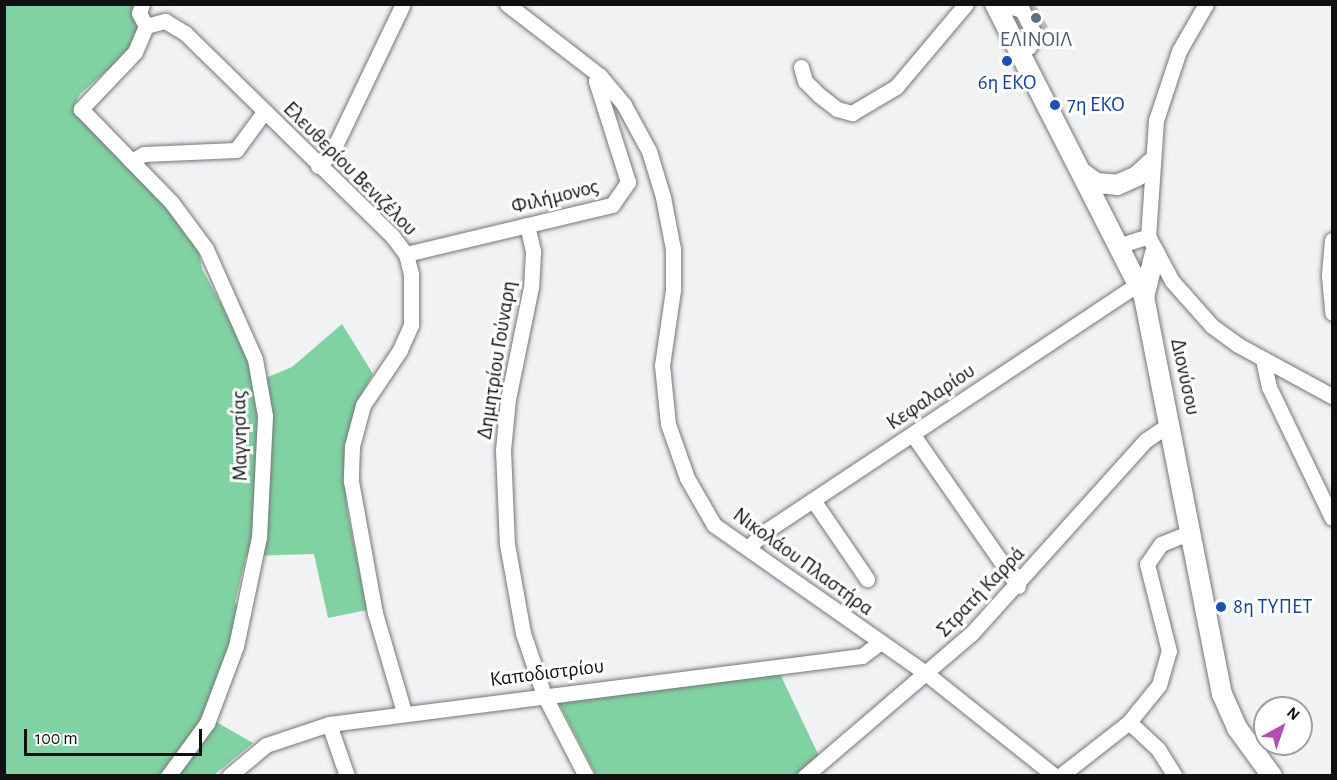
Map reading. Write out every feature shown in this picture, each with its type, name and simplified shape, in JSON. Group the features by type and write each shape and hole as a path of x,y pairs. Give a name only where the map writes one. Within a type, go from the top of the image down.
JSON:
{"main road":[{"name":"Διονύσου","path":"1001,5 1081,172 1141,290 1171,423 1188,533 1222,694 1237,728 1272,776"},
{"path":"1081,172 1096,183 1117,185 1137,177 1150,163"},
{"path":"1141,290 1151,245"}],"street":[{"path":"142,4 139,13 146,26"},
{"name":"Νικολάου Πλαστήρα","path":"507,4 600,76 636,126 663,197 673,249 673,290 662,365 672,437 687,478 709,518 721,531 927,674 1055,776"},
{"path":"801,67 805,81 819,95 837,109 852,113 896,87 966,4"},
{"path":"1206,4 1179,51 1156,120 1150,163 1151,245 1184,296 1212,326 1263,359 1332,396"},
{"path":"1001,5 1022,10 1035,35 1029,47"},
{"path":"318,166 332,153 402,6"},
{"name":"Ελευθερίου Βενιζέλου","path":"146,26 165,21 175,25 393,237 405,254 411,274 411,324 400,350 363,405 352,446 351,481 375,613 404,712"},
{"name":"Μαγνησίας","path":"146,26 135,51 85,100 82,112 172,203 206,249 255,359 264,416 259,537 236,646 207,723 168,776"},
{"name":"Φιλήμονος","path":"405,254 612,205 622,194 628,182 596,81 600,76"},
{"path":"131,161 144,154 236,150 264,112"},
{"name":"Δημητρίου Γούναρη","path":"527,225 533,252 531,287 508,399 504,486 512,583 523,633 544,695 586,776"},
{"path":"1332,240 1329,275 1332,313"},
{"path":"1118,246 1151,245"},
{"name":"Κεφαλαρίου","path":"748,548 813,500 1141,290"},
{"path":"1263,359 1269,387 1332,518"},
{"name":"Στρατή Καρρά","path":"805,776 927,674 1018,586 1146,440 1171,423"},
{"path":"913,435 1018,586"},
{"path":"813,500 867,579"},
{"path":"1060,776 1129,722 1159,685 1169,651 1147,564 1161,544 1188,533"},
{"name":"Καποδιστρίου","path":"230,776 266,745 330,724 404,712 862,656 879,642"},
{"path":"1129,722 1158,749 1175,776"},
{"path":"330,724 347,776"}],"green space":[{"path":"5,5 138,5 140,28 127,53 80,94 74,106 78,115 169,207 198,246 202,269 236,331 256,382 292,367 342,324 373,374 356,404 345,473 347,509 367,610 328,618 314,554 246,556 235,602 241,615 204,715 253,743 214,775 5,776"},
{"path":"780,674 819,756 796,775 596,775 559,703"}],"building":[{"path":"1028,4 1035,4 1048,27 1032,36 1017,11"}],"place":[{"name":"ΕΛΙΝΟΙΛ","path":"1036,18"},
{"name":"6η ΕΚΟ","path":"1007,61"},
{"name":"7η ΕΚΟ","path":"1055,105"},
{"name":"8η ΤΥΠΕΤ","path":"1221,607"}]}
